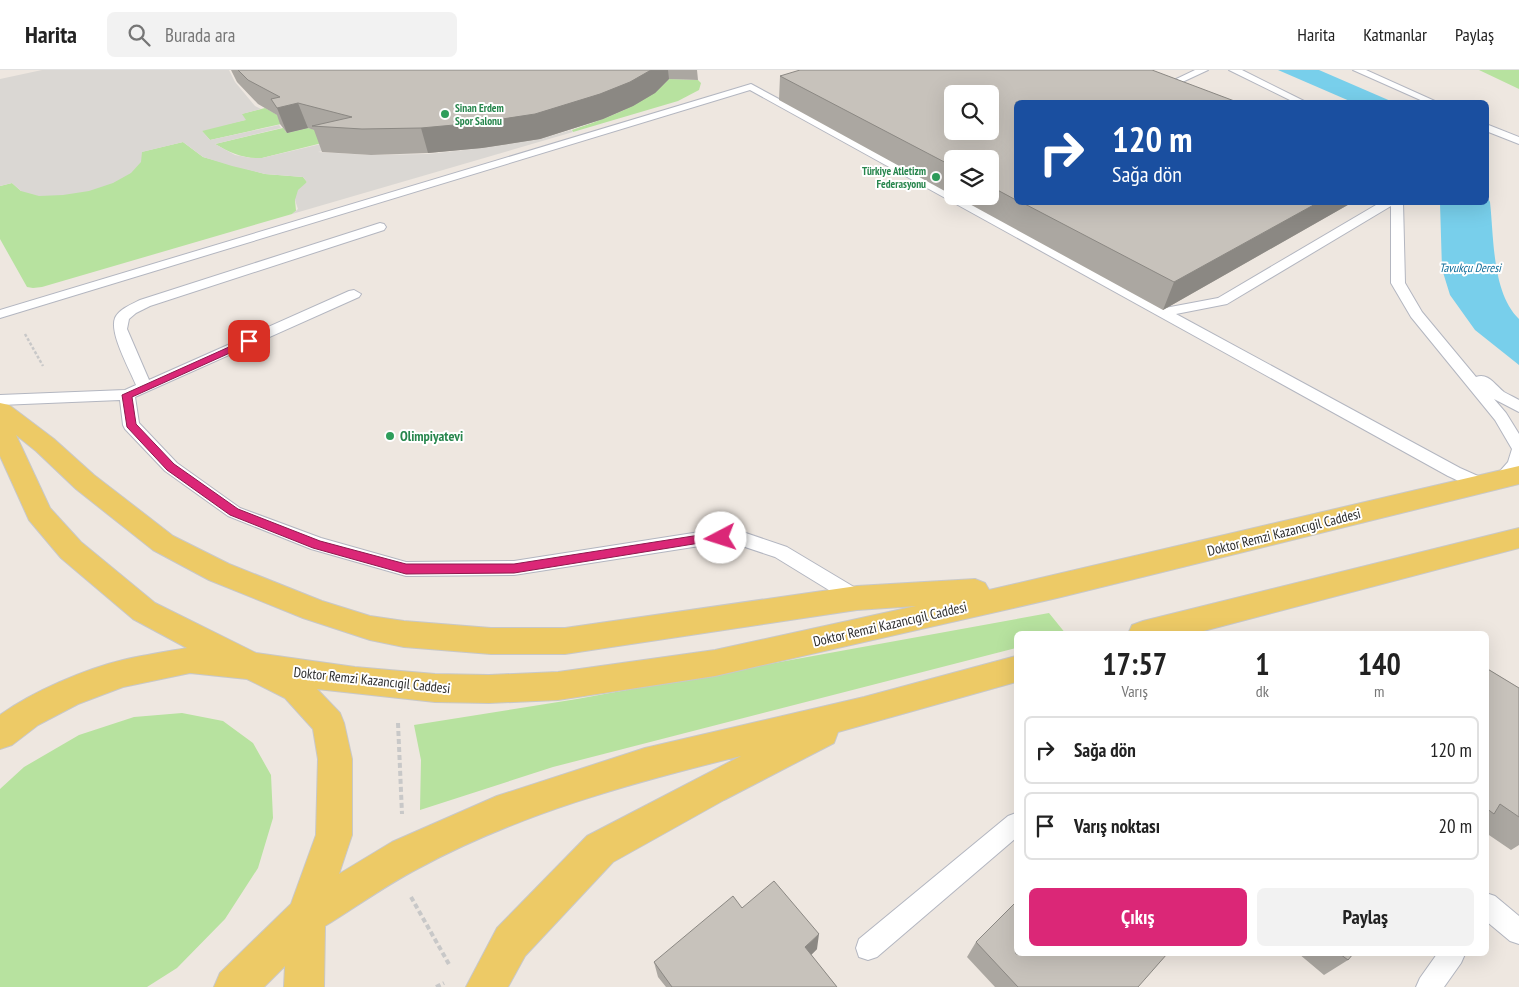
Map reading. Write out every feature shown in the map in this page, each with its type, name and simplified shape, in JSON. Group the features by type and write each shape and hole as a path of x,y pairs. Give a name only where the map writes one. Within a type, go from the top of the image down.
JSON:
{"main road":[{"path":"0,411 45,445 85,482 163,543 219,572 314,610 370,628 404,634 491,641 565,641 857,598 1057,586"},
{"path":"0,428 39,513 70,550 144,611 296,688 328,723 335,759 334,835 306,916 304,987"},
{"name":"Doktor Remzi Kazancıgil Caddesi","path":"0,734 26,715 67,694 121,674 190,660 251,666 355,681 435,688 489,689 558,686 715,663 1057,586 1500,479"},
{"path":"1155,631 1519,538"},
{"path":"234,987 306,916 405,855 497,813 645,764 864,712 1014,670"},
{"path":"486,987 511,942 600,849 712,788 864,712"}],"lane":[{"path":"1192,89 1171,81 1203,70"},
{"path":"1234,70 1298,100"},
{"path":"1358,70 1427,100"},
{"path":"0,314 751,87 1161,314 1454,472 1500,479 1515,464 1519,451"},
{"path":"1489,128 1519,141"},
{"path":"1161,314 1222,301 1385,205"},
{"path":"1397,205 1398,283 1416,314 1456,360 1501,417 1519,447"},
{"path":"144,388 120,329 122,318 131,310 145,303 380,227"},
{"path":"0,400 127,395 354,294"},
{"path":"1456,360 1499,395 1519,407"},
{"path":"127,395 131,425 170,467 234,512 317,544 370,559 406,569 514,568 706,538 737,537 781,552 857,598"},
{"path":"868,948 1014,826"},
{"path":"1489,907 1519,932"},
{"path":"1429,987 1451,956"}],"path":[{"path":"28,339 43,366"},
{"path":"398,723 402,817"},
{"path":"406,888 452,969"},
{"path":"436,987 450,980"}],"green space":[{"path":"1479,70 1519,70 1519,89"},
{"path":"669,79 698,80 701,83 699,90 678,101 573,132 572,130 611,116 636,104"},
{"path":"265,108 290,122 210,140 201,130 245,120 241,114"},
{"path":"283,128 287,133 308,128 342,138 262,158 249,158 237,155 215,144"},
{"path":"183,142 203,157 265,174 303,177 307,182 295,200 296,211 292,214 42,287 27,287 0,239 0,186 12,183 21,191 141,152"},
{"path":"1049,613 1064,631 1014,631 1014,649 553,767 420,810 421,760 414,725 577,699"},
{"path":"182,713 223,721 253,743 271,775 273,818 258,868 225,919 177,968 147,987 0,987 0,789 24,767 79,735 134,717"}],"shaded area":[{"path":"42,70 229,70 235,82 255,106 261,109 242,114 246,120 202,131 210,140 279,125 281,128 215,144 235,155 251,158 262,158 342,139 358,143 318,152 370,155 428,154 540,139 571,130 573,132 292,214 298,209 295,200 298,190 307,182 303,177 265,174 232,166 203,157 183,142 142,152 141,162 131,173 113,183 89,191 39,196 21,191 12,183 0,186 0,79"}],"water":[{"path":"1278,70 1319,70 1388,100 1347,100"},
{"name":"Tavukçu Deresi","path":"1489,200 1499,280 1510,308 1519,319 1519,365 1475,330 1450,295 1442,269 1440,205 1489,205"}],"building":[{"name":"Sinan Erdem Spor Salonu","path":"238,70 651,70 630,82 600,94 535,114 476,123 421,128 362,129 312,126 352,117 298,103 277,108 271,99 280,97 248,80"},
{"path":"800,70 1152,70 1232,100 1014,100 1014,199 999,191 999,150 944,150 944,162 780,76"},
{"path":"1027,205 1314,205 1174,282"},
{"path":"1489,670 1519,688 1519,817 1500,804 1494,814 1489,810"},
{"path":"774,881 819,934 805,947 837,987 672,987 654,962 733,896 742,908"},
{"path":"1014,904 1014,956 1165,956 1138,987 1018,987 976,942"},
{"path":"1343,956 1351,956 1348,960"}],"place":[{"name":"Sinan Erdem Spor Salonu","path":"445,114"},
{"name":"Türkiye Atletizm Federasyonu","path":"936,177"},
{"name":"Olimpiyatevi","path":"390,436"}],"route":[{"path":"249,341 127,395 131,425 170,467 234,512 317,544 406,569 514,568 640,550 706,538 721,538"}]}
